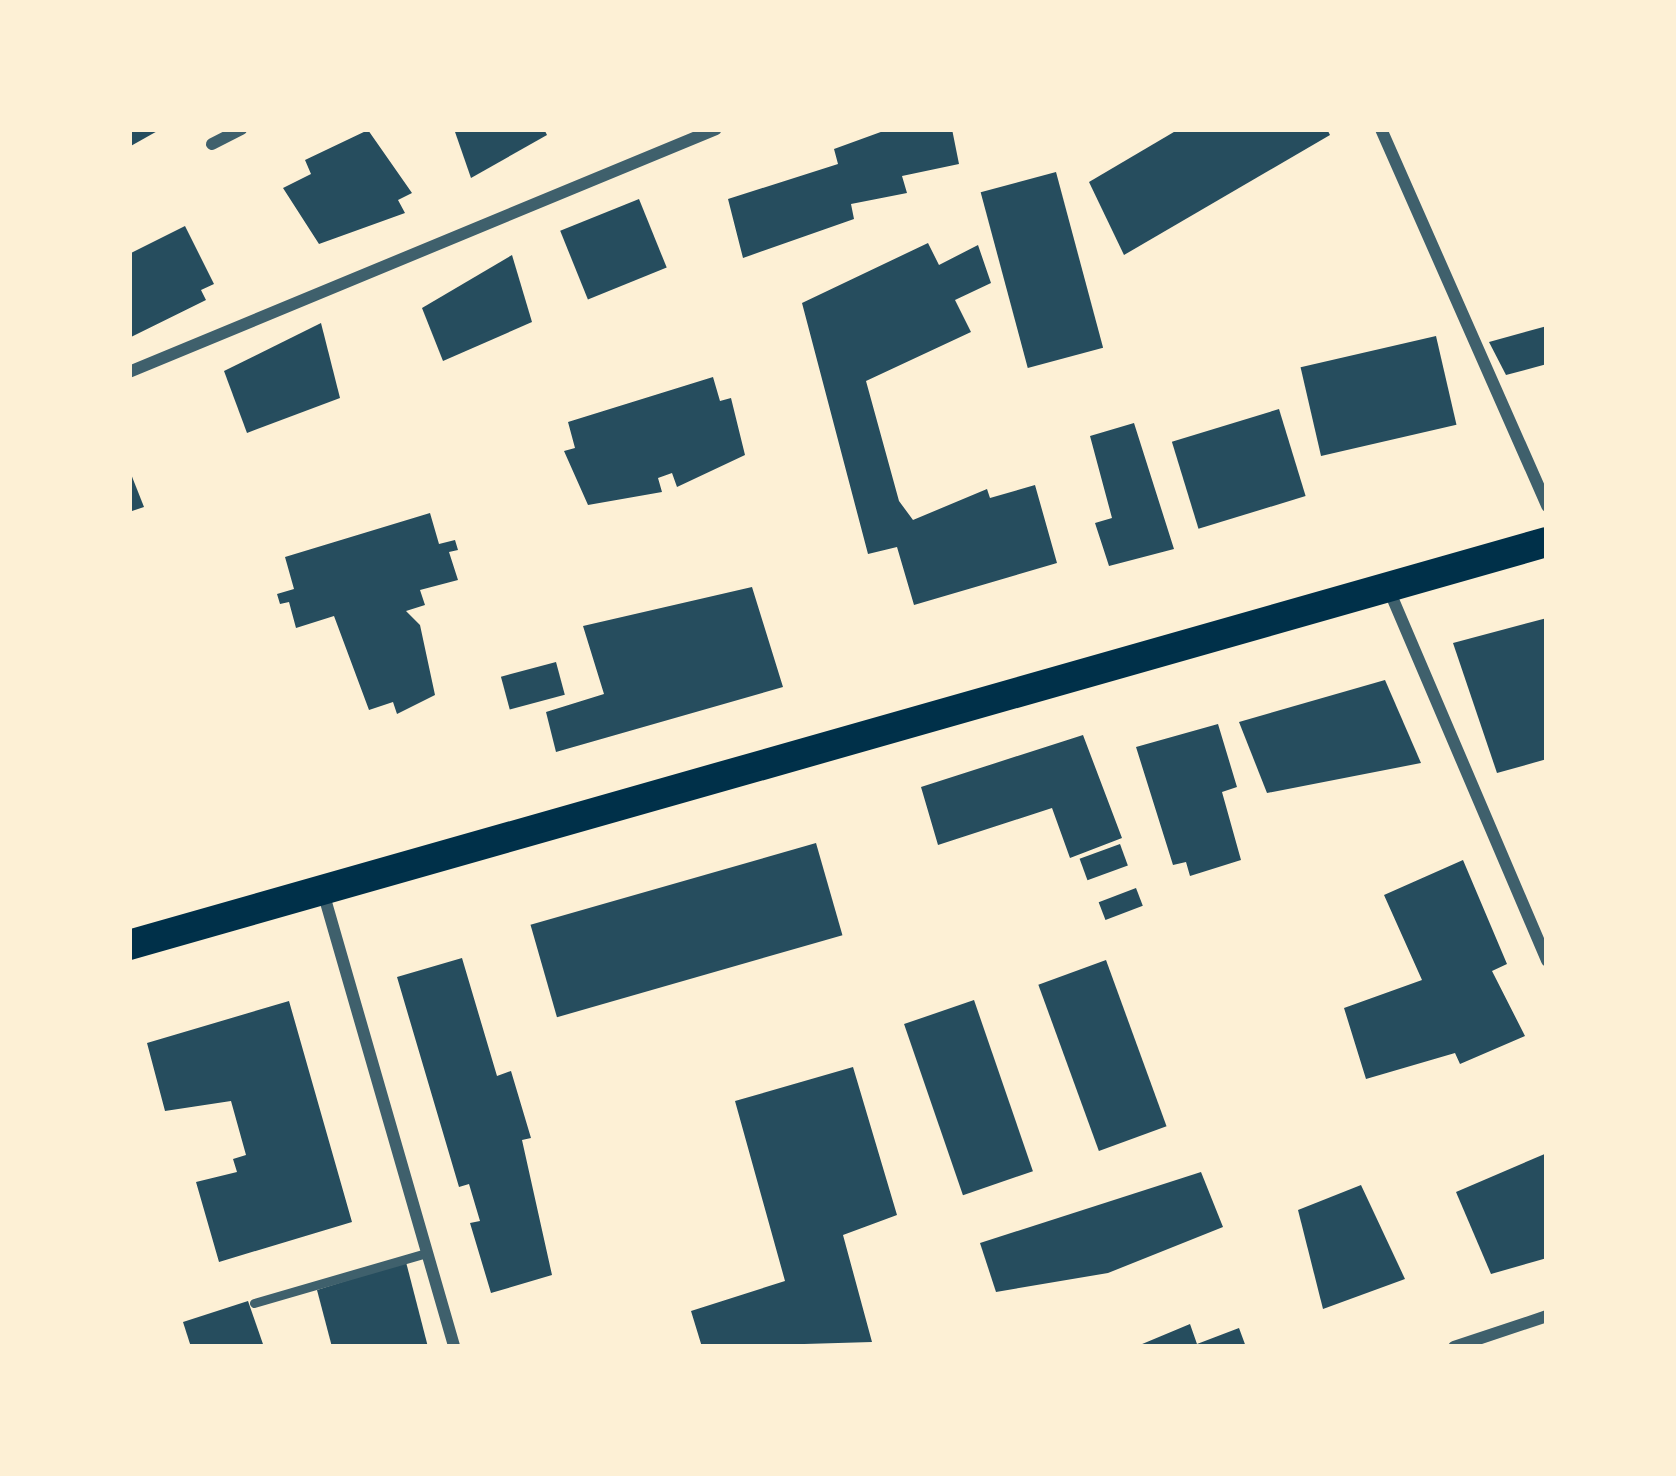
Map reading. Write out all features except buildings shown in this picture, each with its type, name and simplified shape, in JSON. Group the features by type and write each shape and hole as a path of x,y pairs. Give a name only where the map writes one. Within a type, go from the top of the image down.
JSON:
{"main road":[{"path":"129,945 1547,542"}],"street":[{"path":"212,144 241,129"},
{"path":"129,372 716,129"},
{"path":"1381,129 1547,506"},
{"path":"1388,589 1547,961"},
{"path":"323,891 454,1347"},
{"path":"1454,1347 1547,1316"}],"lane":[{"path":"254,1303 427,1253"}]}
